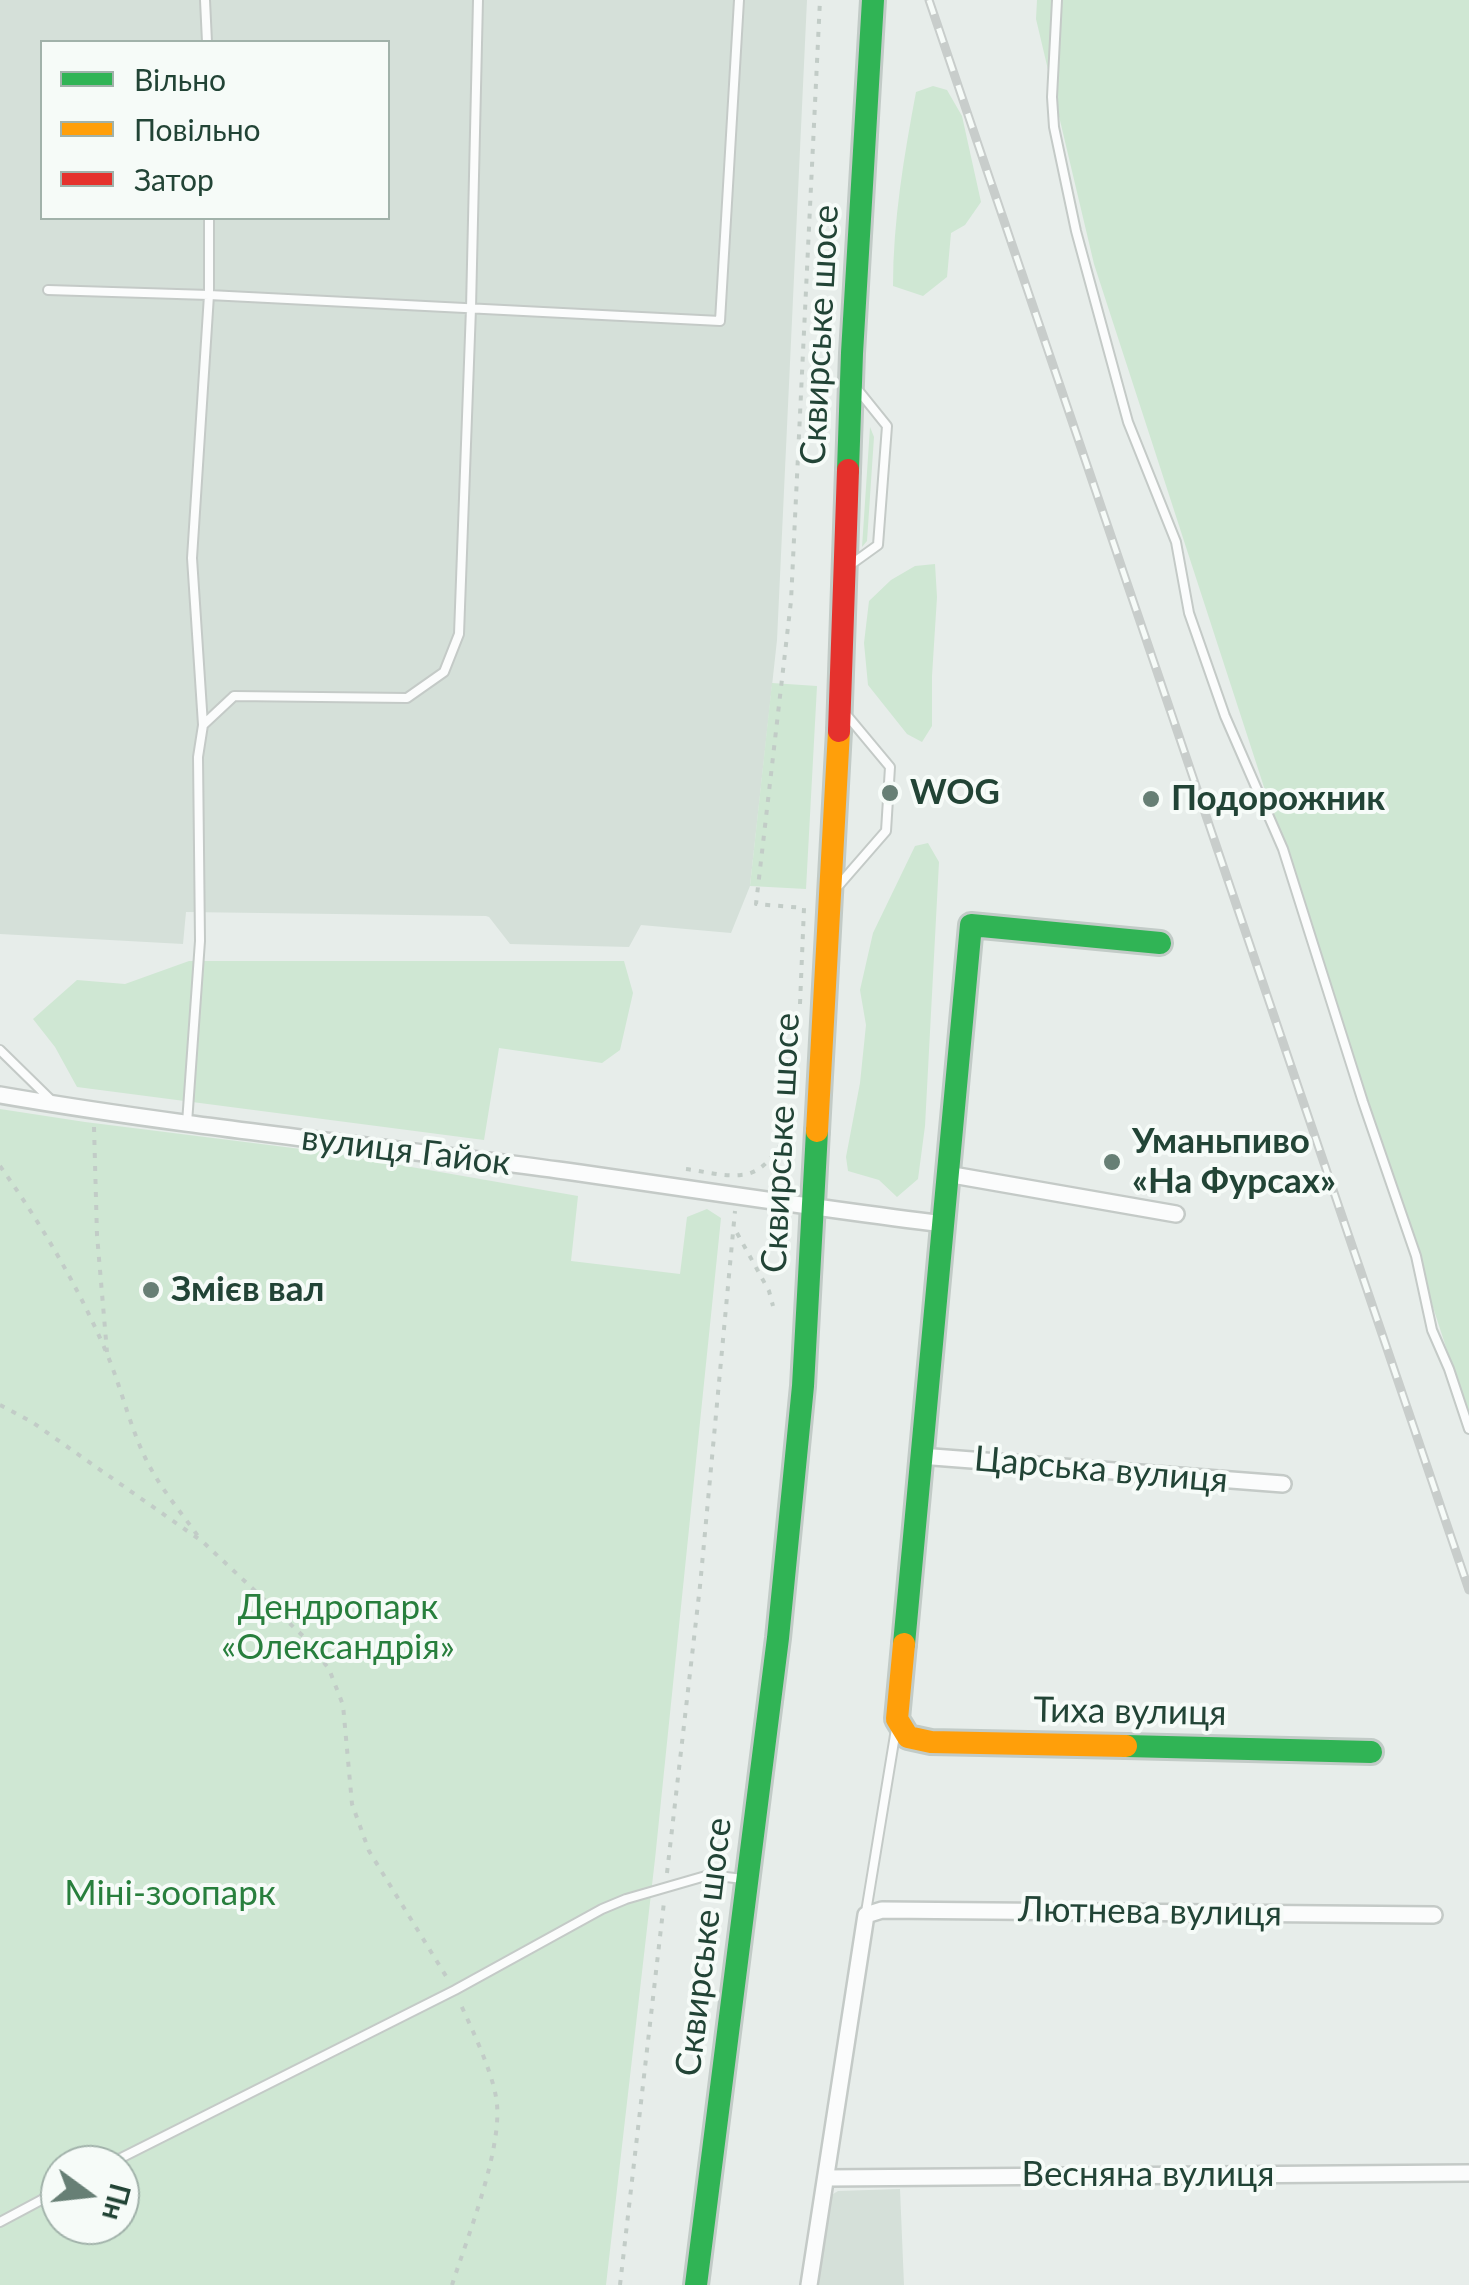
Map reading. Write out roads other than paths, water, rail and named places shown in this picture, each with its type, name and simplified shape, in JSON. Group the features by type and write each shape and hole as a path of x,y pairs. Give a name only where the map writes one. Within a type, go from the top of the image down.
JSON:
{"main road":[{"name":"Сквирське шосе","path":"696,2285 778,1638 801,1406 840,707 851,381 873,0"},
{"path":"897,1719 971,925 1160,943"},
{"name":"Тиха вулиця","path":"897,1719 908,1737 931,1742 1371,1752"}],"street":[{"name":"вулиця Гайок","path":"0,1094 187,1123 943,1224"},
{"path":"947,1174 1176,1214"},
{"name":"Царська вулиця","path":"920,1456 1282,1484"},
{"name":"Лютнева вулиця","path":"866,1915 882,1910 1434,1915"},
{"path":"809,2285 866,1915"},
{"name":"Весняна вулиця","path":"827,2178 1469,2173"}],"lane":[{"path":"205,0 208,40"},
{"path":"204,726 234,696 408,698 444,672 459,634 478,0"},
{"path":"48,290 720,321 739,0"},
{"path":"1058,0 1054,127 1076,231 1128,422 1176,542 1189,613 1225,716 1283,849 1362,1102 1416,1256 1432,1330 1469,1430"},
{"path":"187,1123 200,941 198,757 204,726 192,558 209,295 208,220"},
{"path":"845,569 878,544 887,426 851,381"},
{"path":"829,896 886,832 890,766 840,707"},
{"path":"0,1050 56,1104"},
{"path":"866,1915 897,1719"},
{"path":"140,2148 455,1990 602,1909 708,1874 748,1880"},
{"path":"0,2222 40,2201"}],"railway":[{"path":"929,0 1469,1590"}],"place":[{"name":"WOG","path":"890,793"},
{"name":"Подорожник","path":"1151,799"},
{"name":"Уманьпиво «На Фурсах»","path":"1112,1162"},
{"name":"Змієв вал","path":"151,1290"}],"park label":[{"name":"Дендропарк «Олександрія»","path":"338,1628"},
{"name":"Міні-зоопарк","path":"170,1894"}]}
